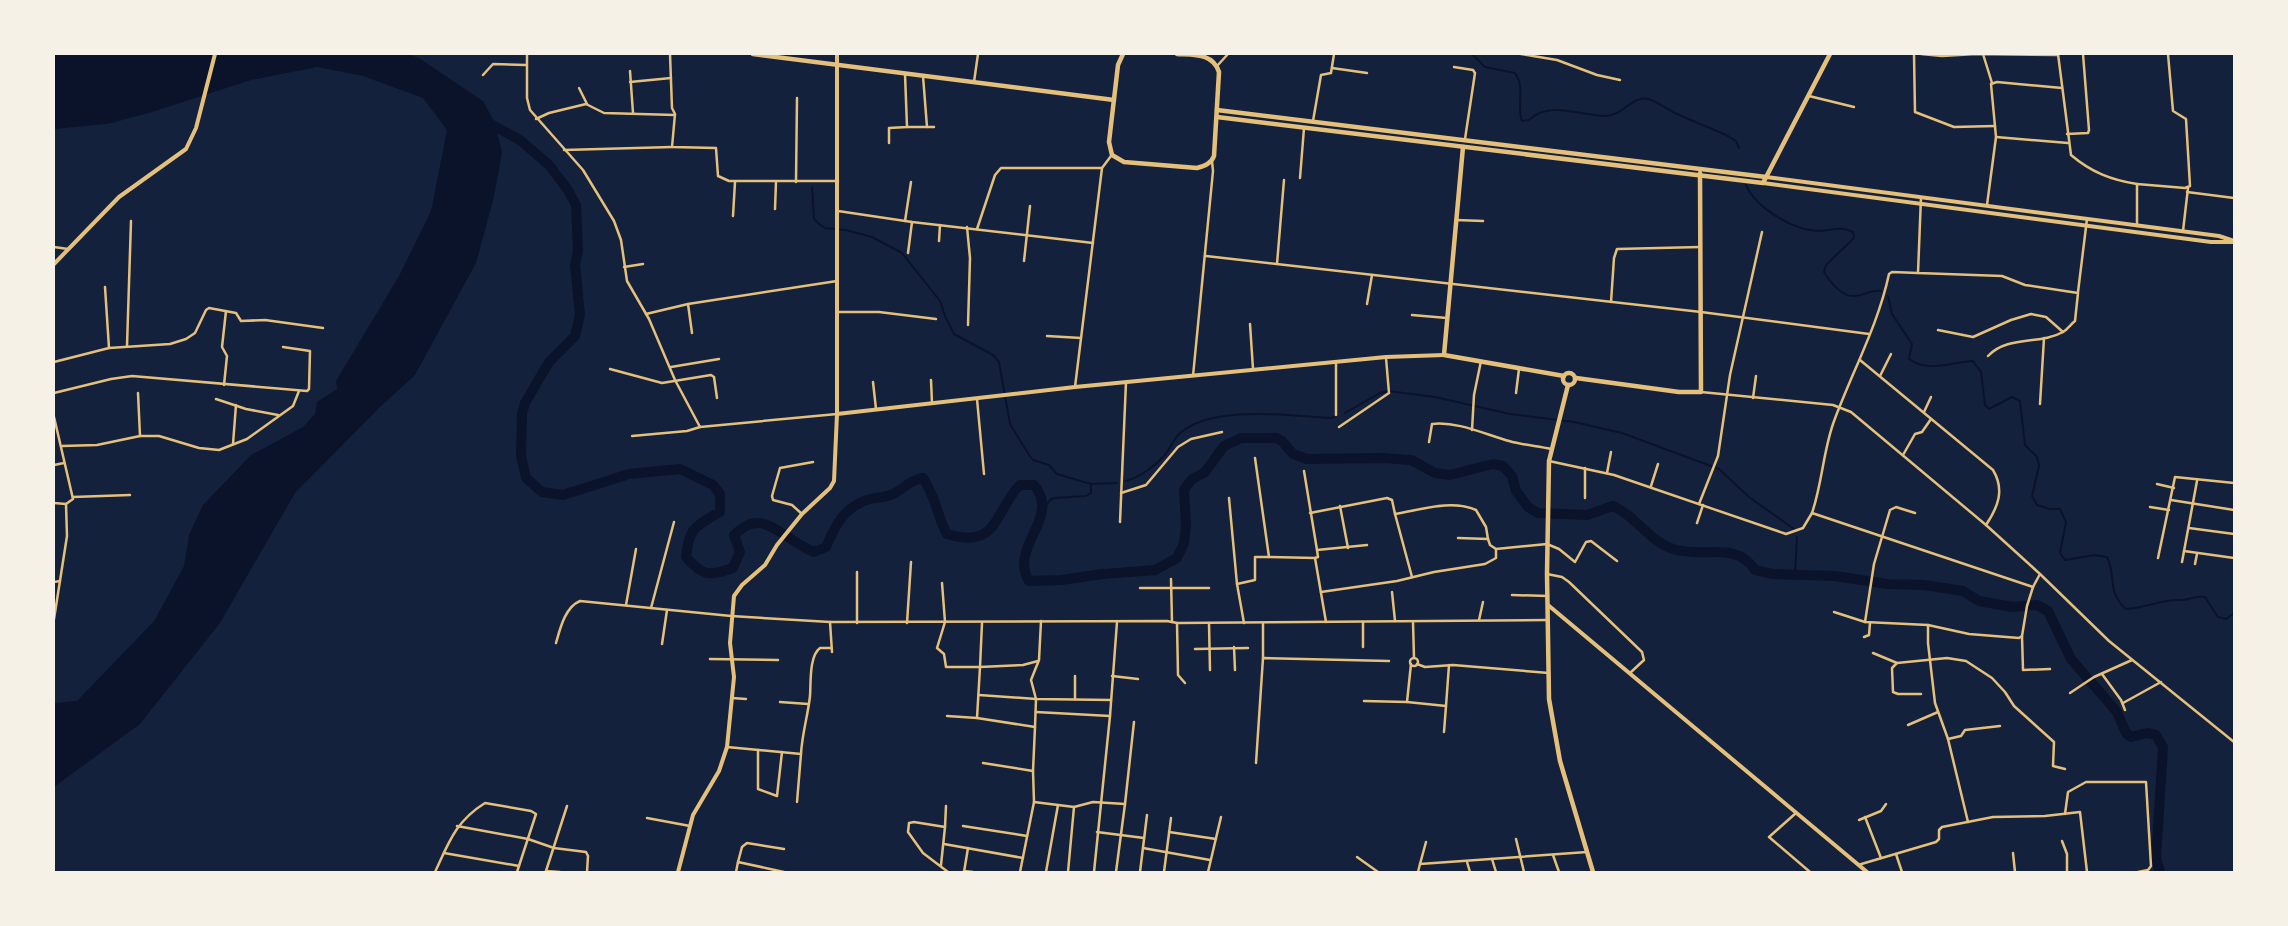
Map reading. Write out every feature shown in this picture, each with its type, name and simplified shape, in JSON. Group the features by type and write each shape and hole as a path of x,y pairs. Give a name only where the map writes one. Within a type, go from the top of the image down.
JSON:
{"main road":[{"path":"753,54 1114,100"},
{"path":"1123,54 1118,65 1109,142 1112,155 1124,162 1197,168 1212,160 1220,82 1218,66 1213,60 1205,57 1177,54"},
{"path":"1217,117 1763,183 1830,54"},
{"path":"1217,110 1766,177"},
{"path":"1463,147 1444,355 1564,376 1570,372 1576,378 1678,392 1701,392 1700,170"},
{"path":"1564,376 1564,381 1568,385"},
{"path":"1568,385 1574,383 1576,378"},
{"path":"1568,385 1549,461 1547,574 1550,708 1554,735 1593,872"}],"street":[{"path":"54,264 120,197 186,149 196,128 215,54"},
{"path":"526,54 528,106 536,119 583,170 614,222 621,240 626,281 646,314 675,380 700,427"},
{"path":"670,54 672,108 675,115 672,147"},
{"path":"678,872 690,826 697,808 719,771 727,747 734,677 730,643 732,602 736,592 765,565 791,527 830,488 834,481 838,312 837,54"},
{"path":"974,82 978,54"},
{"path":"1218,66 1228,54"},
{"path":"1313,122 1321,74 1330,75 1334,54"},
{"path":"1522,54 1557,60 1597,75 1620,80"},
{"path":"1914,54 1915,112 1959,128 1995,126"},
{"path":"1921,54 1942,56 1976,54 2058,55 2068,143 2071,154 2095,172 2112,180 2188,188"},
{"path":"1983,54 1992,83 1996,137 1987,205"},
{"path":"2067,134 2088,133 2089,130 2083,54"},
{"path":"2168,54 2173,111 2186,119 2190,166 2183,232"},
{"path":"483,75 493,64 526,65"},
{"path":"1454,67 1473,70 1475,73 1464,141"},
{"path":"1332,68 1368,73"},
{"path":"630,71 633,113"},
{"path":"904,73 907,128"},
{"path":"923,75 927,127"},
{"path":"630,82 671,78"},
{"path":"1992,83 2062,88"},
{"path":"579,88 588,104 604,113 675,115"},
{"path":"1808,95 1854,107"},
{"path":"796,182 797,98"},
{"path":"536,119 550,113 588,104"},
{"path":"889,143 889,128 934,127"},
{"path":"1300,178 1304,128"},
{"path":"1996,137 2068,143"},
{"path":"564,150 672,147 716,148 718,176 734,182 838,181"},
{"path":"1075,387 1102,168 1112,155"},
{"path":"1193,376 1206,256 1213,171 1212,160"},
{"path":"977,229 995,175 1001,168 1102,168"},
{"path":"1766,177 2219,236 2234,242"},
{"path":"1277,264 1284,180"},
{"path":"733,216 734,182"},
{"path":"775,209 776,182"},
{"path":"905,221 912,182"},
{"path":"1763,183 2211,242 2234,242"},
{"path":"2137,184 2137,226"},
{"path":"2187,192 2234,198"},
{"path":"1918,273 1922,196"},
{"path":"1024,261 1030,206"},
{"path":"838,211 912,222 967,227 1007,234 1093,243"},
{"path":"1988,356 2004,345 2044,338 2063,332 2075,320 2087,219"},
{"path":"1456,220 1483,221"},
{"path":"127,346 131,221"},
{"path":"908,253 912,222"},
{"path":"939,241 940,225"},
{"path":"967,227 970,258 968,326"},
{"path":"1697,523 1701,504 1718,456 1726,395 1741,316 1762,232"},
{"path":"54,247 68,248"},
{"path":"1611,302 1614,258 1617,249 1700,247"},
{"path":"1206,256 1741,316 1869,334"},
{"path":"624,268 642,264"},
{"path":"1549,461 1607,473 1651,486 1786,534 1795,532 1806,525 1812,513 1825,451 1840,407 1860,360 1889,274 1892,272 2002,276 2025,285 2078,292"},
{"path":"1368,304 1372,275"},
{"path":"646,314 688,304 837,281"},
{"path":"105,287 109,348"},
{"path":"688,304 692,333"},
{"path":"54,362 109,348 170,344 186,340 195,333 207,308 237,314 241,321 265,320 323,328"},
{"path":"224,386 227,356 222,347 226,311"},
{"path":"838,312 879,312 936,319"},
{"path":"1938,330 1973,337 2016,318 2032,314 2046,317 2063,332"},
{"path":"1412,315 1447,318"},
{"path":"1250,324 1254,369"},
{"path":"1047,336 1081,338"},
{"path":"2040,404 2044,338"},
{"path":"54,393 111,379 132,376 224,386 299,391 309,389 310,351 283,347"},
{"path":"1880,376 1891,354"},
{"path":"632,436 687,431 700,427 877,411 1075,387 1254,369 1386,357 1444,355"},
{"path":"1339,427 1390,392 1386,357"},
{"path":"670,367 720,359"},
{"path":"1860,360 1911,403 1983,459 1995,472 2000,498 1986,525"},
{"path":"1472,430 1481,361"},
{"path":"1336,362 1336,415"},
{"path":"1516,393 1519,367"},
{"path":"610,369 653,382 711,375 714,377 717,398"},
{"path":"1753,398 1756,376"},
{"path":"931,380 932,404"},
{"path":"872,382 877,411"},
{"path":"1120,522 1126,382"},
{"path":"62,446 97,445 140,436 167,437 214,451 247,439 292,406 299,391"},
{"path":"1701,392 1840,407 1850,412 1986,525 2040,574 2090,624 2234,742"},
{"path":"138,393 140,436"},
{"path":"1924,412 1931,397"},
{"path":"216,399 278,415"},
{"path":"977,399 984,474"},
{"path":"233,444 236,405"},
{"path":"54,417 72,497 72,500 66,504 54,503"},
{"path":"1903,455 1916,434 1922,432 1932,418"},
{"path":"1428,442 1433,424 1472,430 1510,441 1551,449"},
{"path":"1121,492 1146,485 1178,447 1204,435 1222,432"},
{"path":"1607,473 1611,452"},
{"path":"1255,458 1269,557"},
{"path":"802,514 792,505 773,500 772,496 780,468 813,462"},
{"path":"54,465 64,463"},
{"path":"1651,486 1658,464"},
{"path":"1585,468 1585,498"},
{"path":"1304,471 1326,622"},
{"path":"2158,558 2176,477 2197,481 2234,483"},
{"path":"2182,562 2197,481"},
{"path":"2157,484 2174,488"},
{"path":"72,497 130,495"},
{"path":"1229,498 1244,623"},
{"path":"1310,513 1389,498 1393,502 1394,514 1412,578"},
{"path":"2171,500 2234,510"},
{"path":"54,619 67,536 66,504"},
{"path":"1340,506 1348,548"},
{"path":"1394,514 1443,506 1471,508 1476,510 1482,519 1490,544 1496,549 1547,544 1559,549 1575,562 1586,542 1592,541 1618,561"},
{"path":"1865,622 1872,578 1891,509 1898,507 1915,513"},
{"path":"2150,507 2169,510"},
{"path":"1812,513 2033,587"},
{"path":"651,608 674,522"},
{"path":"2188,528 2234,534"},
{"path":"1458,538 1488,539"},
{"path":"1317,550 1367,545"},
{"path":"626,605 636,549"},
{"path":"1321,592 1412,578 1491,562 1496,558 1496,549"},
{"path":"2183,551 2234,558"},
{"path":"2195,564 2197,554"},
{"path":"1238,584 1255,580 1255,557 1316,558"},
{"path":"907,623 910,562"},
{"path":"857,572 857,623"},
{"path":"1547,574 1562,577 1569,582 1642,652 1644,660 1630,673"},
{"path":"2040,574 2033,587 2025,613 2022,636 2023,670 2050,669"},
{"path":"1171,579 1172,622"},
{"path":"54,582 60,581"},
{"path":"942,583 946,622 937,646 944,654 944,666 954,668 1023,665 1039,660"},
{"path":"1140,588 1172,590 1210,588"},
{"path":"1392,592 1395,621"},
{"path":"1512,595 1548,596"},
{"path":"556,643 566,616 575,603 587,601 731,616 857,623 1041,621 1263,624 1548,620"},
{"path":"1479,620 1483,602"},
{"path":"1548,605 1867,872"},
{"path":"662,644 667,610"},
{"path":"1834,612 1870,623 1928,625 1970,634 2017,638 2022,636"},
{"path":"1020,872 1034,802 1032,770 1036,727 1036,699 1030,680 1039,660 1041,621"},
{"path":"1413,621 1414,658 1417,659 1417,664"},
{"path":"830,622 832,652"},
{"path":"976,718 979,695 982,622"},
{"path":"1094,872 1110,716 1116,622"},
{"path":"1363,622 1363,647"},
{"path":"1177,623 1178,675 1185,683"},
{"path":"1209,623 1210,670"},
{"path":"1864,637 1869,635 1870,623"},
{"path":"1256,763 1263,658 1263,624"},
{"path":"1928,625 1930,660 1938,712 1948,739 1968,822"},
{"path":"1234,647 1235,670"},
{"path":"797,802 803,727 808,704 810,676 816,650 831,648"},
{"path":"1195,649 1248,648"},
{"path":"1873,653 1897,662 1946,658 1966,661 1992,678 2002,688 2014,706 2054,742 2053,766 2065,769"},
{"path":"1263,658 1388,660"},
{"path":"1407,702 1411,659 1414,658"},
{"path":"710,659 778,660"},
{"path":"2070,693 2094,677 2132,660"},
{"path":"1897,662 1892,668 1893,692 1898,694 1921,694"},
{"path":"1411,664 1440,668 1449,665 1549,673"},
{"path":"1444,732 1449,665"},
{"path":"2102,674 2123,703 2125,710"},
{"path":"1075,699 1076,676"},
{"path":"1112,676 1138,679"},
{"path":"2123,703 2161,682"},
{"path":"979,695 1036,699 1111,700"},
{"path":"732,698 746,699"},
{"path":"1364,701 1407,702 1446,706"},
{"path":"780,702 808,704"},
{"path":"1036,712 1110,716"},
{"path":"1908,725 1938,712"},
{"path":"947,716 976,718 1036,727"},
{"path":"1116,872 1134,722"},
{"path":"1948,739 1961,736 1965,730 2000,726"},
{"path":"727,747 801,754"},
{"path":"758,750 758,790 777,796 782,752"},
{"path":"983,763 1032,770"},
{"path":"2065,814 2069,792 2083,783 2146,782 2151,866 2148,870 2138,872"},
{"path":"1034,802 1074,807 1101,802 1125,804"},
{"path":"435,872 457,826 470,812 485,803 531,811 536,814 517,872"},
{"path":"1859,820 1881,811 1886,804"},
{"path":"1046,872 1058,805"},
{"path":"560,872 546,871 567,806"},
{"path":"941,865 946,806"},
{"path":"1068,872 1074,807"},
{"path":"1796,812 1769,837 1810,872"},
{"path":"1858,865 1936,842 1939,839 1940,828 2004,816 2080,812 2087,872"},
{"path":"1140,872 1147,815"},
{"path":"1865,816 1881,858"},
{"path":"1208,872 1221,817"},
{"path":"647,818 690,826"},
{"path":"1164,872 1171,818"},
{"path":"945,827 912,822 907,828 923,854 941,865 948,872"},
{"path":"457,826 528,839 554,848 586,852 588,856 586,872"},
{"path":"962,826 1027,836"},
{"path":"1097,832 1144,838"},
{"path":"1169,832 1216,839"},
{"path":"1516,839 1524,872"},
{"path":"2062,841 2067,854 2067,872"},
{"path":"1418,872 1426,842"},
{"path":"736,872 742,847 747,843 784,849"},
{"path":"944,844 1022,858"},
{"path":"968,848 964,871 973,872"},
{"path":"1143,848 1210,860"},
{"path":"1420,864 1587,852"},
{"path":"444,853 519,866"},
{"path":"2013,853 2015,872"},
{"path":"1896,854 1902,872"},
{"path":"1553,855 1559,872"},
{"path":"1357,857 1378,872"},
{"path":"1492,859 1496,872"},
{"path":"1467,861 1470,872"},
{"path":"738,862 784,872"}],"water":[{"path":"54,54 408,54 419,58 483,101 494,121 502,152 494,197 476,263 415,375 379,408 295,493 220,623 140,724 54,787 54,703 77,701 154,621 184,566 189,535 203,505 251,455 303,427 315,414 317,402 337,389 336,381 399,276 431,211 447,130 423,98 363,76 317,67 251,80 149,113 107,124 54,129"}],"waterway":[{"path":"1472,54 1485,67 1515,73 1520,85 1520,115 1522,121 1529,120 1537,114 1546,111 1556,110 1606,116 1612,115 1637,100 1648,99 1728,136 1736,141 1739,148"},
{"path":"485,121 520,140 549,165 568,190 576,205 578,251 575,265 580,315 575,336 549,362 525,403 522,414 521,456 526,478 542,492 563,495 629,474 680,469 713,485 720,494 720,512 694,529 687,547 686,557 702,571 713,573 733,568 740,552 734,535 742,528 752,524 765,524 814,552 826,547 837,524 847,511 854,506 870,499 890,495 915,480 923,478 947,534 964,538 977,537 986,532 993,525 1020,485 1034,485 1041,497 1042,509 1025,557 1024,569 1029,581 1061,580 1103,574 1155,570 1177,558 1184,543 1186,525 1184,490 1191,480 1205,472 1224,446 1241,438 1276,438 1282,441 1293,454 1307,459 1383,458 1411,460 1435,473 1450,475 1493,464 1503,466 1512,476 1516,491 1528,507 1538,513 1587,515 1613,506 1629,516 1657,540 1673,549 1685,552 1718,552 1738,555 1755,570 1773,574 1835,576 1887,584 1924,585 1963,591 1979,601 2012,607 2037,605 2048,611 2071,659 2117,712 2126,733 2131,737 2147,733 2156,735 2163,747 2156,859 2160,872"},
{"path":"1746,185 1758,202 1788,223 1810,230 1841,229 1853,232 1854,238 1826,265 1824,272 1837,288 1850,296 1881,291"},
{"path":"812,187 814,219 819,224 825,228 846,230 872,237 902,253 940,301 954,334 993,355 999,362 1010,424 1033,460 1049,465 1057,474 1091,484 1117,483"},
{"path":"1888,296 1892,314 1912,344 1909,359 1916,363 1932,366 1973,361 1981,372 1985,405 1989,409 2012,397 2020,401 2025,445 2037,457 2039,466 2032,496 2037,505 2050,509 2060,509 2066,522 2060,553 2065,560 2094,555 2107,557 2116,596 2126,609 2167,601 2205,597 2218,617 2226,619 2234,613"},
{"path":"1345,413 1380,393 1388,391 1435,397 1510,414 1574,422 1622,433 1719,469 1749,497 1794,529"},
{"path":"1126,481 1142,474 1156,464 1179,434 1193,425 1211,419 1231,415 1252,414 1331,418 1337,416"},
{"path":"1044,509 1050,500 1054,498 1086,496 1091,493 1091,484"},
{"path":"1795,574 1797,537"}]}
